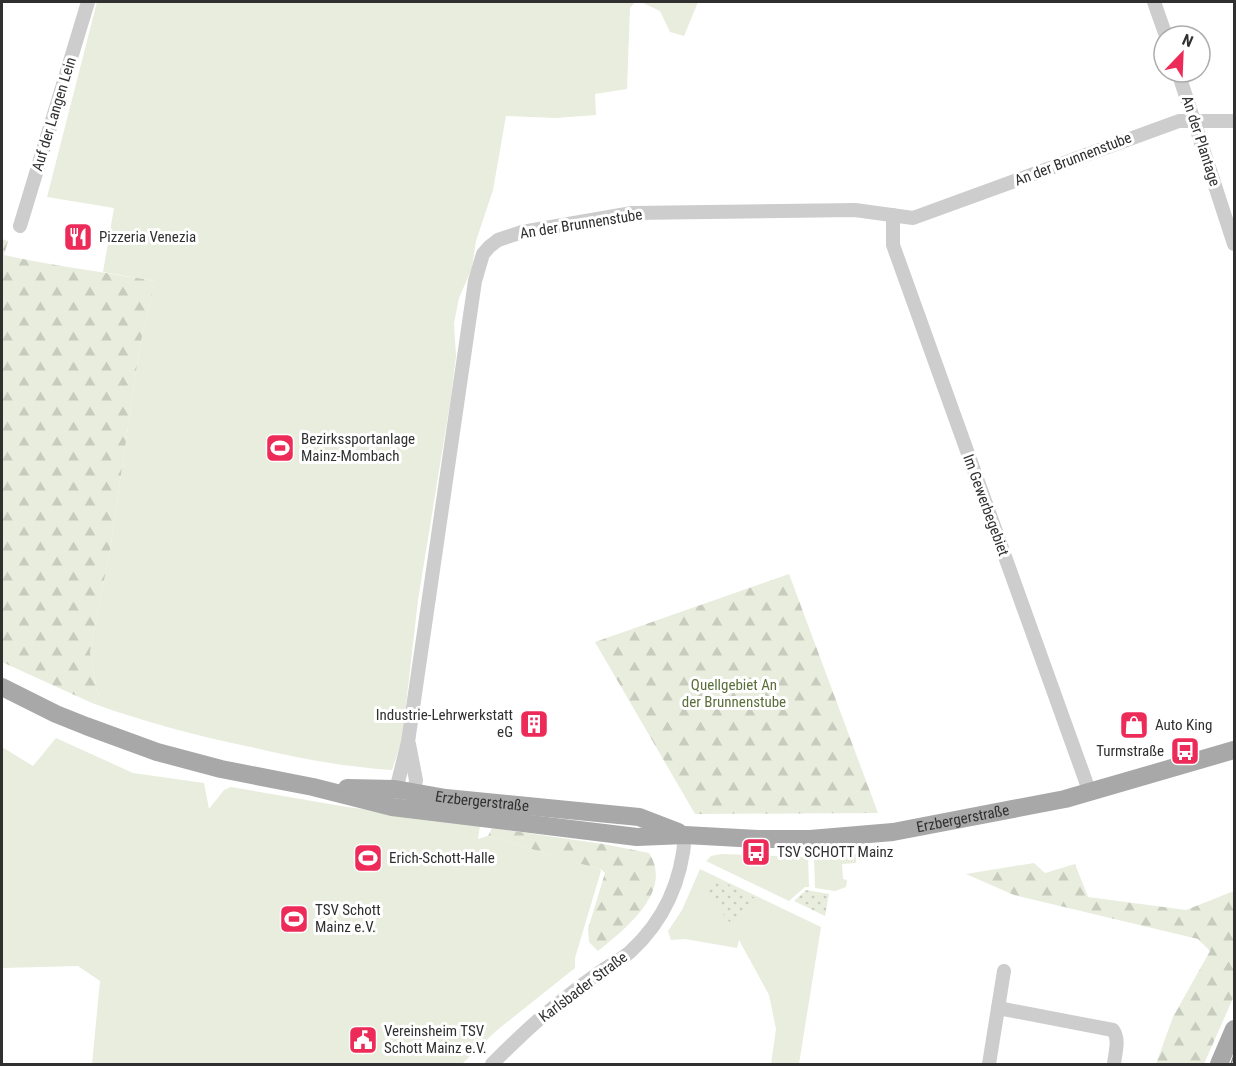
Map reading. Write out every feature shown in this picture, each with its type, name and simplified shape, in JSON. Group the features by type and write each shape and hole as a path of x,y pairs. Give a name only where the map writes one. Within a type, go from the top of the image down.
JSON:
{"main road":[{"name":"Erzbergerstraße","path":"2,687 56,714 157,752 221,769 313,788 413,801 446,798 639,817 685,835 758,839 810,839 893,832 1090,793 1234,750"},
{"path":"1220,1065 1231,1037"}],"street":[{"name":"Auf der Langen Lein","path":"20,226 88,2"},
{"path":"1154,2 1162,24"},
{"name":"An der Plantage","path":"1182,84 1234,244"},
{"name":"An der Brunnenstube","path":"394,798 408,742 475,281 483,254 489,247 498,240 522,232 632,213 855,210 913,218 1179,121 1234,120"},
{"name":"Im Gewerbegebiet","path":"893,215 892,245 1090,793"},
{"name":"An der Brunnenstube","path":"408,742 416,780 413,801"},
{"name":"Karlsbader Straße","path":"492,1065 521,1034 557,1004 629,953 650,929 662,912 675,886 681,868 685,835"},
{"path":"989,1065 1004,970"},
{"path":"998,1008 1113,1030 1117,1042 1113,1065"}],"green space":[{"name":"Bezirkssportanlage Mainz-Mombach","path":"97,2 635,2 630,8 627,89 595,94 596,115 555,118 506,116 493,190 476,241 472,268 459,298 454,323 456,356 451,397 418,600 402,740 392,770 321,762 231,743 151,722 92,703 100,694 97,691 90,652 110,550 140,345 155,281 103,272 114,208 47,197"},
{"path":"641,2 698,2 684,36 670,32 660,11"},
{"path":"2,239 8,241 4,255 155,281 140,345 110,550 90,652 97,691 100,694 92,703 2,662"},
{"name":"Quellgebiet An der Brunnenstube","path":"789,574 878,813 695,814 595,642"},
{"name":"TSV Schott Mainz e.V.","path":"56,738 133,773 204,783 209,809 224,790 231,787 480,826 478,839 488,836 599,869 601,871 575,958 575,968 496,1031 462,1064 92,1064 100,981 78,966 2,968 2,747 33,766"},
{"path":"492,828 649,853 655,867 655,881 651,895 633,920 598,951 589,942 588,929 605,873 602,870 488,836"},
{"path":"721,854 808,857 809,887 805,887 789,901 706,861 711,856"},
{"path":"856,854 856,863 842,864 843,879 847,880 846,887 835,891 815,888 814,856"},
{"path":"1034,863 1045,873 1075,864 1088,897 1186,910 1234,891 1234,996 1204,1064 1156,1064 1173,1017 1210,951 1198,939 1014,895 966,874"},
{"path":"700,869 821,927 799,1064 771,1064 776,1029 769,995 739,940 737,948 685,939 671,940 668,931 682,910"},
{"path":"715,878 757,899 731,924 707,894"},
{"path":"806,890 829,894 825,916 794,901"}],"tram line":[{"path":"1231,1064 1234,1055"}],"place":[{"name":"Pizzeria Venezia","path":"78,237"},
{"name":"Bezirkssportanlage Mainz-Mombach","path":"280,448"},
{"name":"Industrie-Lehrwerkstatt eG","path":"534,724"},
{"name":"Auto King","path":"1134,725"},
{"name":"Turmstraße","path":"1185,751"},
{"name":"TSV SCHOTT Mainz","path":"756,852"},
{"name":"Erich-Schott-Halle","path":"368,858"},
{"name":"TSV Schott Mainz e.V.","path":"294,919"},
{"name":"Vereinsheim TSV Schott Mainz e.V.","path":"363,1040"}]}
